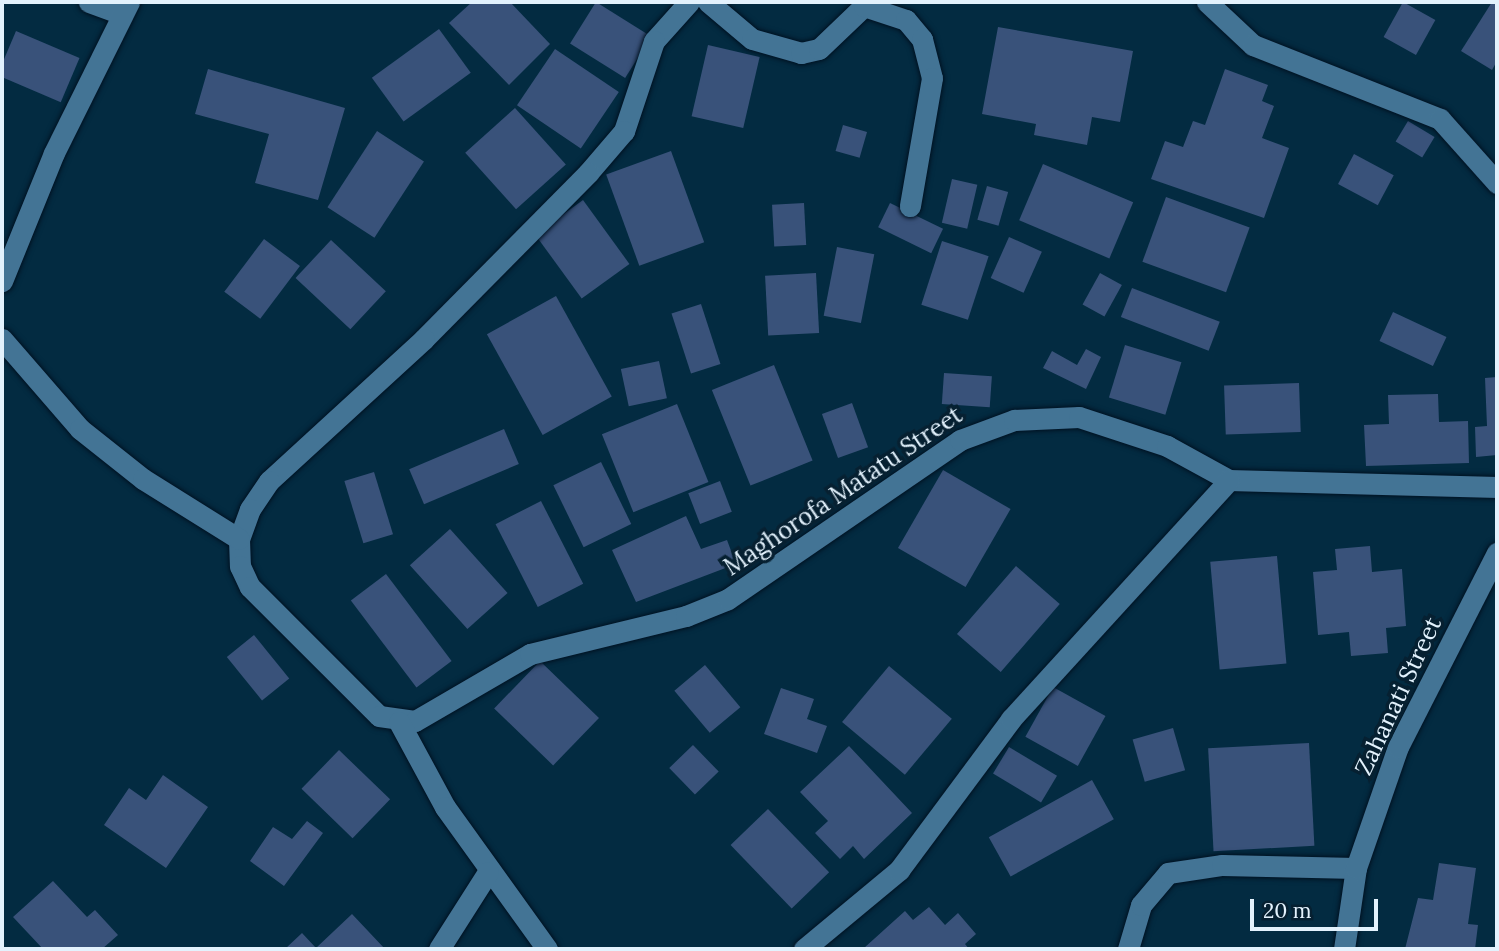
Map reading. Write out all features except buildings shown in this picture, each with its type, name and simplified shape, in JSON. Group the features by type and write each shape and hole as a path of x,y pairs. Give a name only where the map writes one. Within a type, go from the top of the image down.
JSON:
{"street":[{"path":"2,281 126,8 89,2"},
{"path":"547,949 488,872 399,722 361,703 250,587 240,566 239,539 270,481 424,339 624,131 654,41 689,2"},
{"path":"708,2 752,38 801,52 819,49 864,6 906,20 922,39 932,78 910,206"},
{"path":"1207,2 1253,45 1440,119 1497,183"},
{"path":"2,339 80,429 143,479 239,539"},
{"name":"Maghorofa Matatu Street","path":"399,722 429,716 530,654 686,616 728,599 985,427 1079,417 1167,446 1229,480 1497,487"},
{"path":"804,949 899,870 1010,719 1229,480"},
{"name":"Zahanati Street","path":"1344,949 1356,867 1398,747 1497,553"},
{"path":"1128,949 1141,905 1168,873 1222,864 1356,867"},
{"path":"439,949 488,872"}]}
